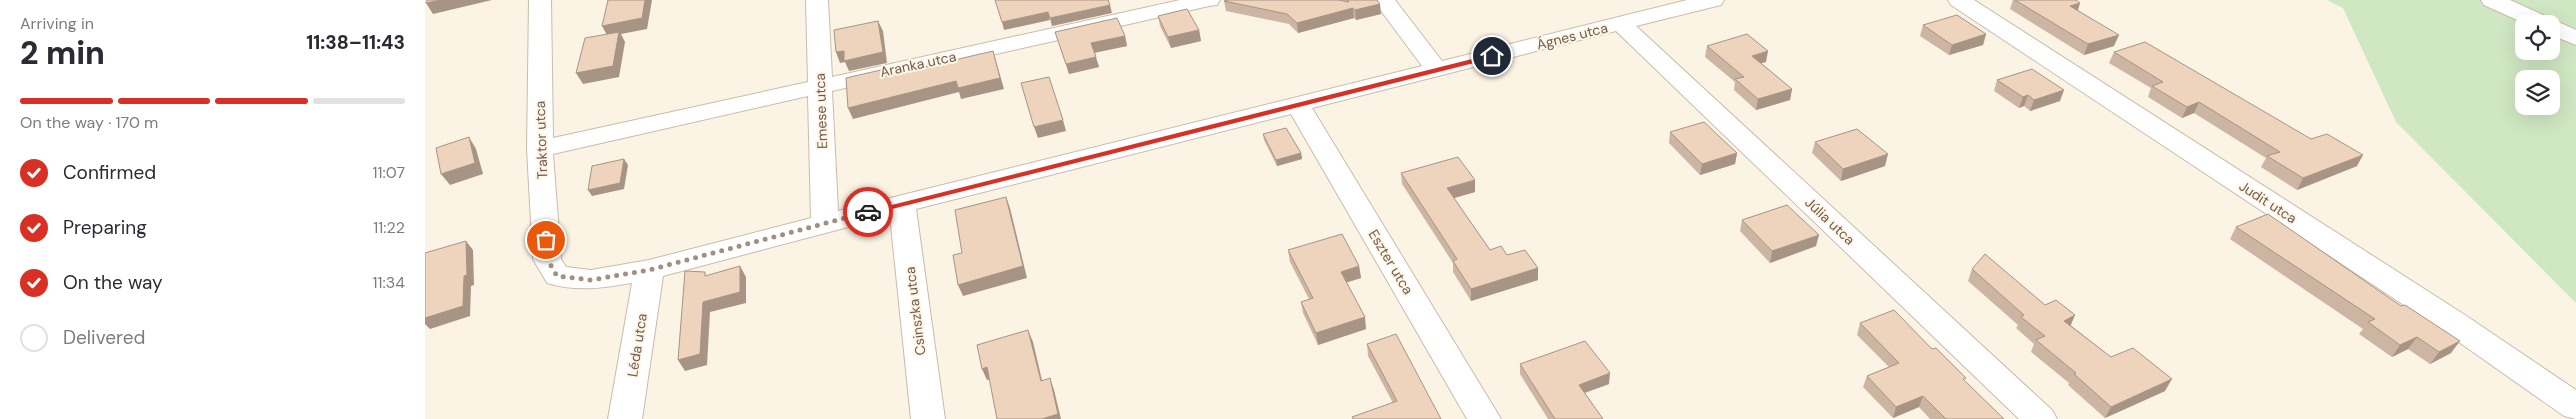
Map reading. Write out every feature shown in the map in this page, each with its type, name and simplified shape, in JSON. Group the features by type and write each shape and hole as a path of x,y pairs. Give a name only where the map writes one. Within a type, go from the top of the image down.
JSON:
{"street":[{"name":"Traktor utca","path":"539,0 540,149 547,259 557,276"},
{"name":"Emese utca","path":"817,0 825,223"},
{"name":"Aranka utca","path":"540,149 1209,0"},
{"path":"1384,0 1437,70"},
{"name":"Ágnes utca","path":"557,276 591,280 649,270 825,223 1713,0"},
{"name":"Judit utca","path":"1959,0 2454,324 2576,407"},
{"path":"2492,0 2525,15"},
{"name":"Júlia utca","path":"1621,24 2040,419"},
{"path":"2560,31 2576,38"},
{"name":"Eszter utca","path":"1298,105 1484,419"},
{"name":"Csinszka utca","path":"902,204 928,419"},
{"name":"Léda utca","path":"625,419 649,270"}],"green space":[{"path":"2327,0 2576,0 2576,303 2396,122 2343,8"}],"building":[{"path":"427,0 441,0 426,3"},
{"path":"608,0 645,0 642,18 602,26"},
{"path":"995,0 1108,0 1110,5 1050,18 1048,12 1002,22"},
{"path":"1338,0 1349,2 1347,0 1377,0 1380,4 1355,10 1353,8 1297,23 1287,14 1224,1"},
{"path":"2015,0 2076,0 2080,3 2070,6 2119,35 2088,44"},
{"path":"1187,9 1199,30 1168,37 1158,16"},
{"path":"1957,15 1986,34 1952,45 1923,25"},
{"path":"1117,18 1125,36 1091,43 1096,57 1066,64 1055,32"},
{"path":"878,21 883,52 844,61 844,51 836,52 834,30"},
{"path":"619,32 613,66 576,73 585,38"},
{"path":"1747,34 1768,51 1752,56 1792,89 1758,99 1735,79 1744,77 1707,46"},
{"path":"2145,42 2311,139 2327,134 2363,155 2303,178 2267,156 2280,152 2199,102 2187,107 2152,86 2163,82 2114,52"},
{"path":"993,51 1000,78 958,88 956,81 848,108 846,78 885,69 886,76"},
{"path":"2032,69 2064,90 2034,100 2028,95 2023,97 1997,80"},
{"path":"1049,77 1063,120 1034,127 1021,83"},
{"path":"1704,122 1737,153 1702,164 1670,132"},
{"path":"1286,128 1301,153 1276,160 1263,134"},
{"path":"1857,129 1888,154 1843,169 1815,142"},
{"path":"469,137 475,163 441,174 436,148"},
{"path":"1458,157 1475,180 1447,188 1490,250 1501,246 1507,255 1525,250 1538,268 1471,289 1453,261 1457,259 1401,173"},
{"path":"624,159 620,183 588,190 592,166"},
{"path":"1006,197 1023,266 958,285 953,255 962,253 955,210"},
{"path":"1787,205 1819,235 1772,251 1742,220"},
{"path":"2268,214 2401,306 2405,305 2460,341 2439,352 2417,337 2400,345 2368,322 2375,319 2236,227"},
{"path":"1342,234 1359,266 1341,272 1365,317 1316,333 1301,302 1313,298 1288,250"},
{"path":"466,241 467,275 464,276 463,306 425,318 425,253"},
{"path":"1985,254 2045,305 2056,300 2075,315 2064,321 2111,357 2133,348 2172,379 2111,407 2074,374 2076,373 2036,340 2045,336 2021,317 2024,315 1972,269"},
{"path":"740,266 740,292 703,302 700,354 678,360 685,271 705,272 705,276"},
{"path":"1894,310 1932,349 1936,348 1966,378 1963,379 2004,419 1946,419 1923,396 1896,407 1867,376 1899,363 1860,323"},
{"path":"1028,330 1041,381 1050,378 1058,414 1042,419 997,419 987,367 982,369 977,345"},
{"path":"1396,334 1441,419 1353,419 1352,417 1397,401 1367,344"},
{"path":"1585,341 1610,373 1579,385 1603,419 1555,419 1520,364"}],"way so far":[{"path":"546,240 547,259 557,276 591,280 649,270 868,212"}],"route":[{"path":"868,212 1492,56"}]}
